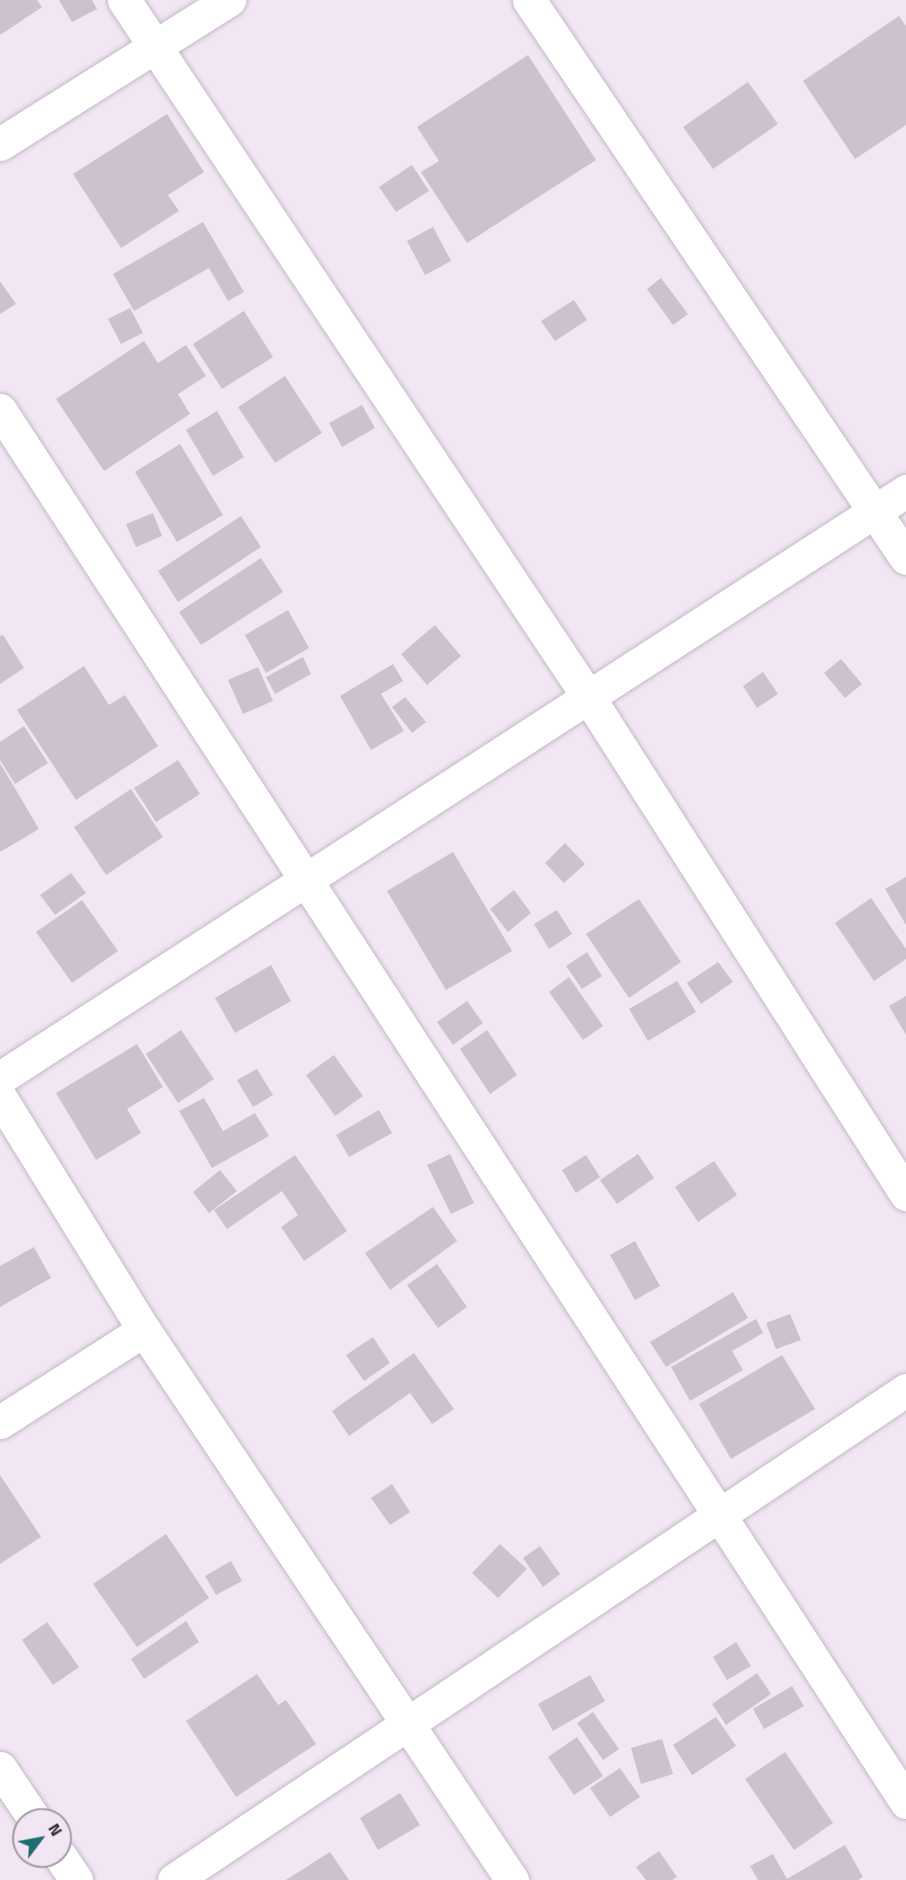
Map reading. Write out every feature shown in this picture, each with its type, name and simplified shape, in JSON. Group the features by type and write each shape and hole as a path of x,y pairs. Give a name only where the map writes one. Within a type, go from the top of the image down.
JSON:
{"street":[{"path":"124,0 589,698 906,1194"},
{"path":"0,144 229,0"},
{"path":"529,0 876,510 906,558"},
{"path":"0,410 906,1802"},
{"path":"0,1078 906,491"},
{"path":"0,1097 144,1330 410,1724 512,1880"},
{"path":"0,1422 144,1330"},
{"path":"174,1880 720,1517 906,1390"},
{"path":"0,1768 27,1808"}],"building":[{"path":"0,0 37,0 42,7 0,35"},
{"path":"59,0 92,0 97,9 72,22"},
{"path":"899,16 906,26 906,125 855,159 803,81"},
{"path":"528,55 596,160 467,243 421,172 439,161 417,127"},
{"path":"748,82 778,124 713,169 683,127"},
{"path":"167,114 204,172 168,195 179,211 121,248 73,174"},
{"path":"412,165 429,191 396,212 379,187"},
{"path":"203,222 244,292 228,301 209,268 134,311 113,274"},
{"path":"433,227 451,261 425,275 407,241"},
{"path":"661,278 688,314 673,325 647,289"},
{"path":"0,281 16,304 0,314"},
{"path":"574,300 587,320 555,341 541,321"},
{"path":"130,308 143,333 121,344 108,319"},
{"path":"244,311 273,357 222,389 193,344"},
{"path":"144,341 158,363 186,345 206,376 178,394 190,414 104,471 56,399"},
{"path":"285,376 322,433 275,463 238,407"},
{"path":"362,405 375,428 342,447 329,423"},
{"path":"217,411 244,457 213,476 186,430"},
{"path":"180,444 223,515 177,542 135,472"},
{"path":"153,513 162,536 136,547 126,524"},
{"path":"241,516 261,547 178,602 158,571"},
{"path":"261,558 283,592 201,645 179,612"},
{"path":"288,610 309,648 266,673 245,635"},
{"path":"435,625 461,656 427,685 401,654"},
{"path":"3,635 24,668 0,684 0,636"},
{"path":"303,657 311,674 275,694 266,677"},
{"path":"841,659 862,684 845,698 824,673"},
{"path":"393,664 403,681 381,694 404,731 371,750 340,696"},
{"path":"84,666 109,705 125,695 158,746 76,800 17,710"},
{"path":"258,667 273,701 243,714 228,680"},
{"path":"763,672 778,694 757,708 743,686"},
{"path":"405,697 426,722 412,733 392,707"},
{"path":"24,726 48,763 15,784 0,760 0,742"},
{"path":"178,760 200,794 156,822 134,788"},
{"path":"0,763 39,829 0,852"},
{"path":"131,789 163,837 106,875 74,827"},
{"path":"565,843 585,864 564,883 545,863"},
{"path":"453,852 512,951 446,990 387,891"},
{"path":"71,873 86,893 55,915 40,895"},
{"path":"906,877 906,925 885,889"},
{"path":"514,890 531,913 508,932 490,909"},
{"path":"871,898 906,949 906,959 874,981 835,923"},
{"path":"639,899 681,962 629,998 586,934"},
{"path":"82,900 118,951 72,983 36,932"},
{"path":"557,910 572,934 549,949 534,924"},
{"path":"587,952 602,976 582,989 566,966"},
{"path":"718,962 733,982 701,1004 687,983"},
{"path":"271,965 291,1001 235,1033 215,998"},
{"path":"569,977 603,1026 583,1040 549,992"},
{"path":"677,981 696,1012 648,1041 629,1009"},
{"path":"906,996 906,1035 889,1006"},
{"path":"467,1001 483,1023 453,1045 437,1022"},
{"path":"181,1030 214,1079 178,1103 146,1054"},
{"path":"487,1030 517,1075 490,1094 460,1049"},
{"path":"137,1044 163,1087 127,1109 141,1133 96,1160 56,1093"},
{"path":"334,1055 363,1096 335,1116 306,1075"},
{"path":"257,1069 273,1095 253,1107 237,1080"},
{"path":"204,1098 223,1131 255,1113 269,1136 212,1168 179,1111"},
{"path":"379,1110 392,1133 349,1157 336,1135"},
{"path":"450,1154 474,1203 451,1214 427,1165"},
{"path":"638,1154 654,1178 617,1204 600,1180"},
{"path":"295,1155 347,1231 304,1261 281,1227 298,1215 282,1191 227,1229 214,1210"},
{"path":"586,1155 600,1177 576,1193 562,1170"},
{"path":"714,1161 737,1195 698,1222 675,1187"},
{"path":"220,1170 237,1191 209,1213 193,1192"},
{"path":"433,1207 457,1241 390,1290 365,1253"},
{"path":"635,1241 660,1286 635,1300 610,1255"},
{"path":"34,1247 51,1278 0,1307 0,1266"},
{"path":"437,1264 467,1307 438,1328 407,1285"},
{"path":"733,1292 748,1318 666,1367 650,1342"},
{"path":"790,1314 801,1340 776,1349 766,1323"},
{"path":"756,1319 763,1333 732,1351 743,1370 690,1401 671,1367"},
{"path":"373,1337 390,1363 364,1381 346,1355"},
{"path":"414,1353 454,1409 432,1424 410,1393 349,1436 332,1411"},
{"path":"782,1355 815,1409 731,1459 699,1404"},
{"path":"0,1475 41,1537 0,1564"},
{"path":"392,1484 410,1512 390,1525 371,1498"},
{"path":"166,1534 209,1598 137,1647 93,1584"},
{"path":"500,1544 527,1569 498,1598 472,1573"},
{"path":"540,1546 560,1574 543,1587 523,1558"},
{"path":"231,1561 242,1581 216,1595 205,1576"},
{"path":"186,1621 199,1642 144,1679 131,1659"},
{"path":"47,1622 79,1667 53,1685 22,1640"},
{"path":"736,1642 751,1666 727,1680 713,1657"},
{"path":"757,1673 771,1694 726,1725 712,1704"},
{"path":"257,1674 278,1705 286,1700 316,1744 236,1797 186,1721"},
{"path":"590,1675 605,1701 553,1731 538,1704"},
{"path":"792,1686 804,1706 764,1729 753,1709"},
{"path":"593,1712 619,1749 603,1760 577,1723"},
{"path":"716,1717 736,1746 692,1775 673,1745"},
{"path":"577,1737 603,1776 574,1795 548,1757"},
{"path":"662,1739 673,1774 641,1784 631,1748"},
{"path":"785,1752 833,1823 794,1850 745,1779"},
{"path":"620,1768 640,1797 610,1817 590,1788"},
{"path":"400,1793 420,1825 378,1850 360,1818"},
{"path":"845,1845 863,1877 858,1880 758,1880 750,1866 773,1854 787,1879"},
{"path":"659,1851 677,1877 672,1880 646,1880 636,1867"},
{"path":"330,1852 349,1880 286,1880"}]}
